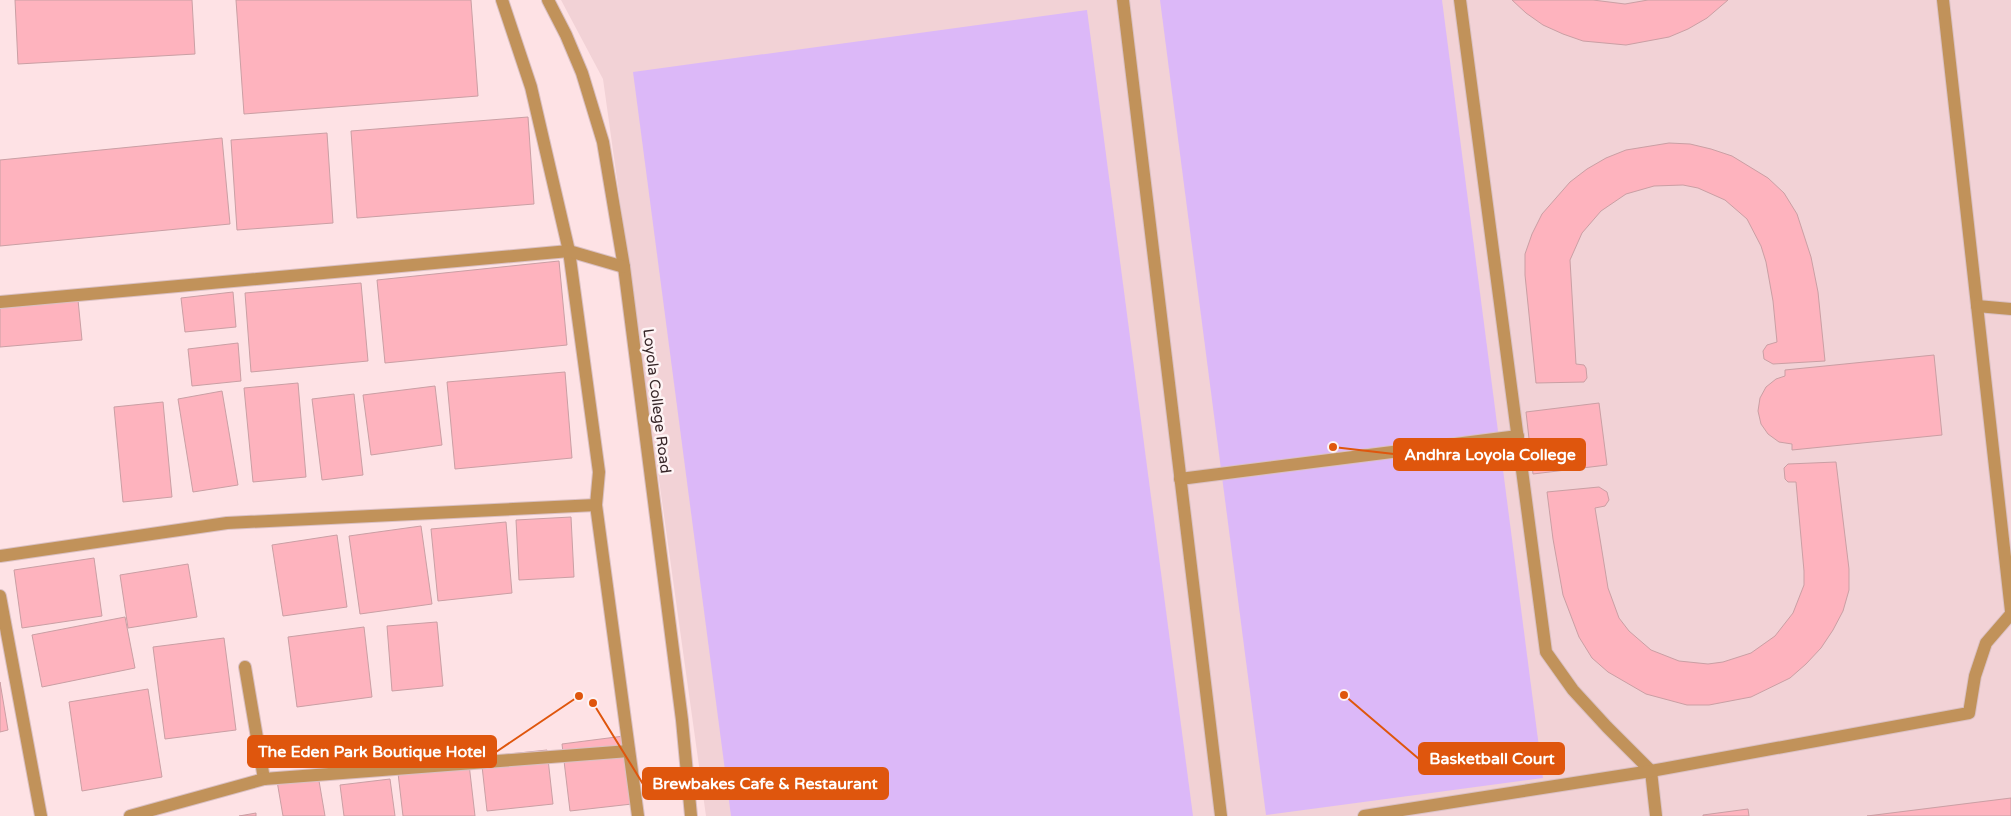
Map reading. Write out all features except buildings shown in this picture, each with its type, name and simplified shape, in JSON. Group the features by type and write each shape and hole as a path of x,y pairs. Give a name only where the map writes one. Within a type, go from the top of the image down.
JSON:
{"street":[{"path":"502,0 531,87 569,251 599,472 596,505 638,816"},
{"name":"Loyola College Road","path":"548,0 566,35 582,73 603,142 624,268 682,720 691,816"},
{"path":"1122,0 1221,816"},
{"path":"1460,0 1546,652 1573,690 1606,727 1651,771 1656,816"},
{"path":"1364,816 1651,771 1969,713 1975,676 1986,643 2011,612 1943,0"},
{"path":"0,302 569,251 624,268"},
{"path":"1977,306 2011,309"},
{"path":"1180,479 1518,436"},
{"path":"0,556 227,523 596,505"},
{"path":"0,596 41,816"},
{"path":"245,667 264,779"},
{"path":"130,816 264,779 629,751"}],"shaded area":[{"path":"561,0 2011,0 2011,816 706,816 603,79"},
{"path":"1160,0 1442,0 1543,778 1266,815"},
{"path":"1087,10 1193,816 731,816 633,72"}],"place":[{"name":"Andhra Loyola College","path":"1333,447"},
{"name":"Basketball Court","path":"1344,695"},
{"name":"The Eden Park Boutique Hotel","path":"579,696"},
{"name":"Brewbakes Cafe & Restaurant","path":"593,703"}]}
